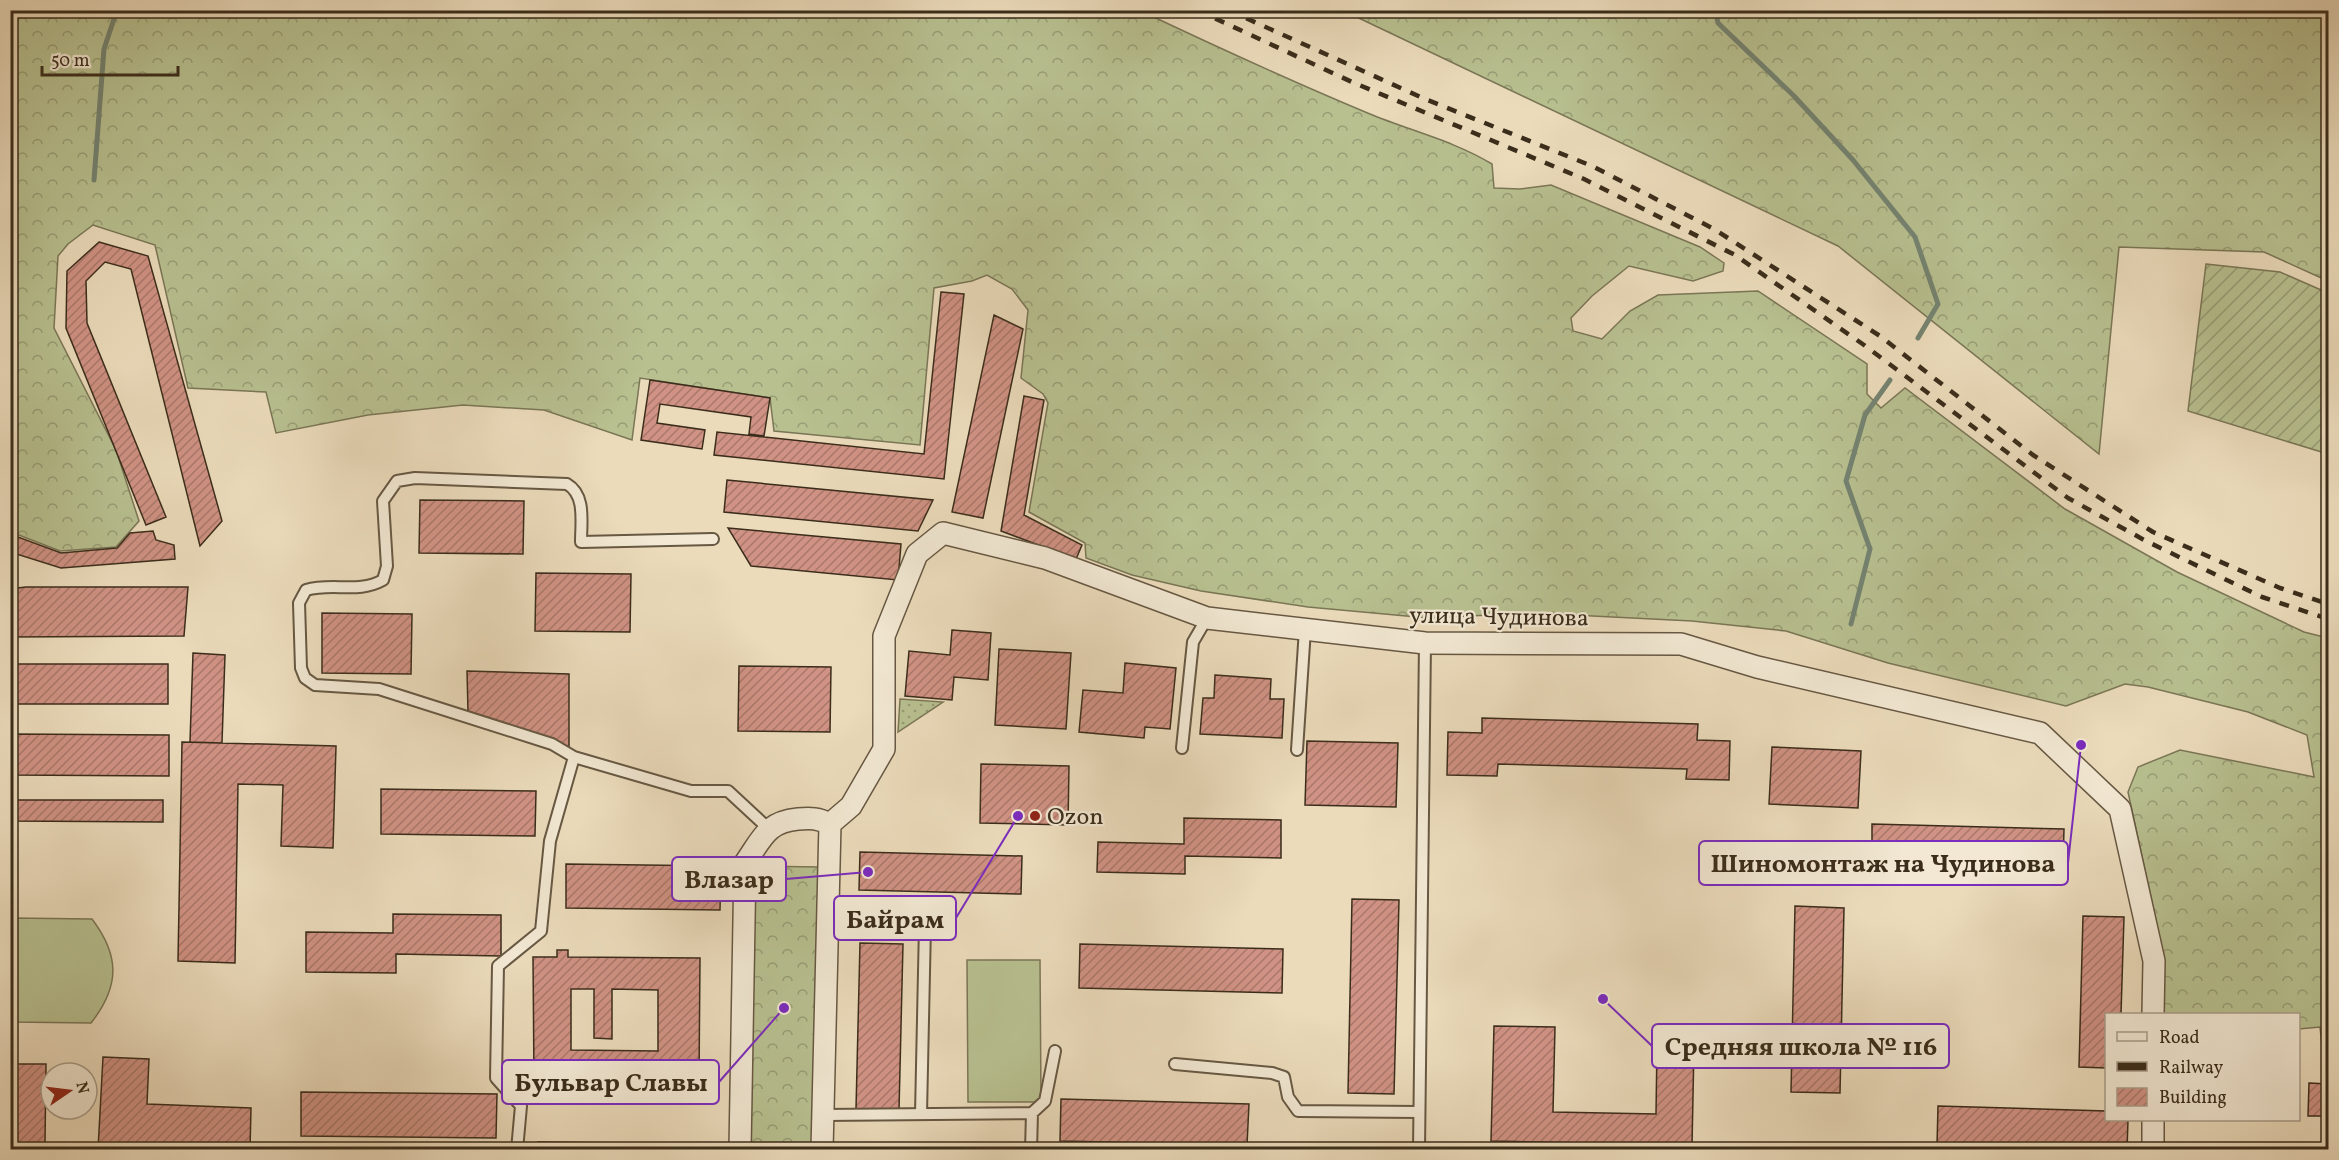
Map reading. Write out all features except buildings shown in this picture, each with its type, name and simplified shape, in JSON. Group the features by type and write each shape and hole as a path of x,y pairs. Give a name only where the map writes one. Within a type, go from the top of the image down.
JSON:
{"street":[{"name":"улица Чудинова","path":"830,824 851,806 884,750 884,636 917,554 943,533 1045,558 1207,618 1425,642 1681,644 1757,667 2040,733 2120,809 2154,961 2153,1013"},
{"path":"740,1149 746,863 769,829 778,822 817,818 830,824 822,1149"},
{"path":"2153,1121 2153,1149"}],"lane":[{"path":"713,539 581,542 580,500 576,489 567,484 415,478 397,481 383,501 387,566 383,580 370,587 317,587 306,590 299,603 301,668 305,678 315,685 379,688 552,744 574,758 691,791 728,791 769,829"},
{"path":"1182,748 1194,642 1207,618"},
{"path":"1297,750 1305,629"},
{"path":"1419,1149 1425,642"},
{"path":"517,1149 521,1106 496,1078 498,966 541,931 550,841 574,758"},
{"path":"921,1114 925,925"},
{"path":"823,1115 1032,1113 1045,1101 1055,1051"},
{"path":"1175,1064 1284,1077 1288,1096 1298,1111 1419,1112"},
{"path":"1031,1149 1032,1113"}],"green space":[{"path":"10,11 1141,11 1341,102 1478,156 1492,164 1494,188 1520,189 1551,185 1700,247 1724,263 1723,271 1693,281 1629,266 1592,296 1571,318 1573,331 1602,339 1630,311 1658,295 1758,291 1867,364 1867,394 1881,408 1905,388 2065,509 2177,572 2304,632 2328,638 2328,1055 2323,1055 2320,1027 2300,1029 2300,1013 2164,1013 2163,953 2128,792 2138,767 2180,750 2314,777 2307,735 2248,712 2148,687 2125,684 2066,706 1888,663 1786,631 1692,621 1533,613 1428,618 1308,607 1201,591 1132,575 1086,558 1085,543 1029,512 1048,403 1043,394 1021,378 1028,310 1012,289 987,275 972,281 934,288 920,445 774,431 770,398 640,378 632,440 544,410 463,405 368,415 276,433 266,392 188,388 155,245 93,225 68,244 58,256 54,328 116,450 139,521 116,547 60,551 11,532"},
{"path":"1344,11 2328,11 2328,281 2264,252 2119,247 2099,454 1838,246"},
{"path":"2206,264 2280,272 2328,293 2328,454 2188,411"},
{"path":"900,699 943,702 898,732"},
{"path":"749,866 822,867 819,1149 746,1150"},
{"path":"11,918 92,919 108,946 113,971 107,996 91,1023 11,1022"},
{"path":"967,960 1040,960 1041,1102 968,1102"}],"waterway":[{"path":"94,180 104,49 117,10"},
{"path":"1715,10 1718,23 1794,96 1853,160 1915,237 1938,304 1918,338"},
{"path":"1851,624 1870,549 1846,481 1865,415 1890,380"}],"railway":[{"path":"1197,10 1352,82 1584,179 1735,255 1864,345 2068,498 2146,541 2262,597 2328,619"},
{"path":"1228,10 1425,99 1592,166 1714,229 1880,336 2033,455 2153,532 2280,588 2328,604"}],"place":[{"name":"Шиномонтаж на Чудинова","path":"2081,745"},
{"name":"Байрам","path":"1018,816"},
{"name":"Ozon","path":"1035,816"},
{"name":"Влазар","path":"868,872"},
{"name":"Средняя школа № 116","path":"1603,999"},
{"name":"Бульвар Славы","path":"784,1008"}]}
